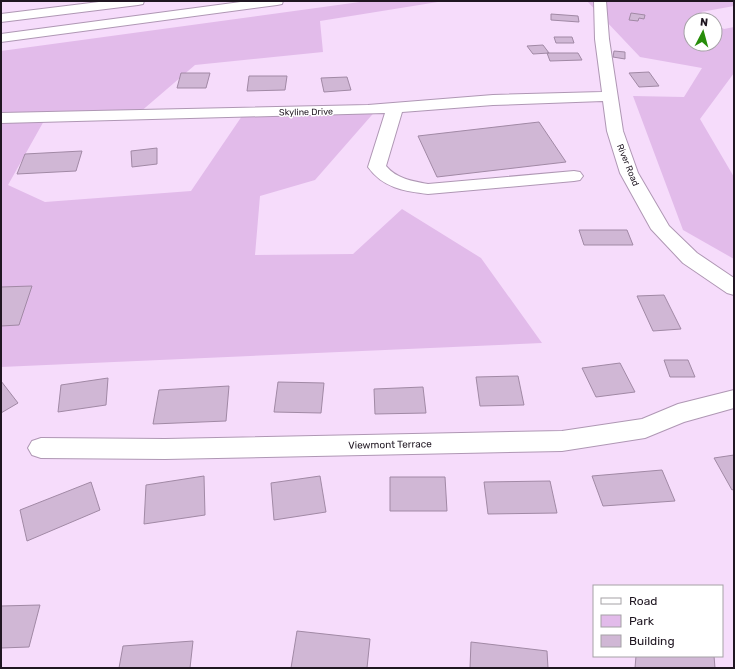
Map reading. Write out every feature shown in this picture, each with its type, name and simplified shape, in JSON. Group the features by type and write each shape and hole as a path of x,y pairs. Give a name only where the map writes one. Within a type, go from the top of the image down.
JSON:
{"main road":[{"path":"1,18 138,1"},
{"path":"1,38 277,1"},
{"name":"River Road","path":"600,1 602,39 615,131 622,154 636,185 661,230 690,258 734,288"},
{"name":"Skyline Drive","path":"1,118 300,112 395,108 493,100 610,96"},
{"path":"395,108 377,167 385,177 404,186 428,189 574,176"},
{"name":"Viewmont Terrace","path":"41,448 165,449 562,441 645,428 678,414 734,399"}],"green space":[{"path":"367,1 444,1 320,21 323,52 195,65 132,119 45,119 8,185 45,202 191,191 242,116 378,108 315,180 260,196 255,255 353,254 402,209 481,258 542,343 1,367 1,51"},
{"path":"587,1 734,1 734,6 701,12 683,12 683,52 723,52 723,28 734,27 734,73 700,119 734,177 734,259 683,230 633,96 684,97 702,68 640,57"}],"building":[{"path":"631,13 645,15 644,19 639,18 638,21 629,20"},
{"path":"551,14 578,16 579,22 551,20"},
{"path":"554,37 572,37 574,43 556,43"},
{"path":"543,45 549,53 533,54 527,46"},
{"path":"614,51 625,52 625,59 613,57"},
{"path":"547,53 578,53 582,60 550,61"},
{"path":"649,72 659,86 639,87 629,73"},
{"path":"181,73 210,73 206,88 177,88"},
{"path":"249,76 287,76 285,90 247,91"},
{"path":"347,77 351,90 324,92 321,78"},
{"path":"539,122 566,162 437,177 418,136"},
{"path":"157,148 157,164 132,167 131,151"},
{"path":"82,151 76,171 17,174 25,154"},
{"path":"579,230 627,230 633,245 584,245"},
{"path":"32,286 19,325 1,326 1,287"},
{"path":"664,295 681,329 653,331 637,296"},
{"path":"664,360 688,360 695,377 670,377"},
{"path":"620,363 635,392 596,397 582,368"},
{"path":"518,376 524,405 480,406 476,377"},
{"path":"108,378 106,405 58,412 61,385"},
{"path":"1,381 18,403 1,413"},
{"path":"278,382 324,383 321,413 274,412"},
{"path":"229,386 226,421 153,424 159,390"},
{"path":"423,387 426,413 375,414 374,389"},
{"path":"734,455 734,489 732,490 714,458"},
{"path":"662,470 675,501 603,506 592,476"},
{"path":"204,476 205,515 144,524 146,485"},
{"path":"320,476 326,512 274,520 271,483"},
{"path":"390,477 445,477 447,511 390,511"},
{"path":"550,481 557,513 488,514 484,482"},
{"path":"91,482 100,510 27,541 20,510"},
{"path":"40,605 29,647 1,648 1,606"},
{"path":"297,631 370,639 367,668 291,668"},
{"path":"193,641 190,668 119,668 123,646"},
{"path":"471,642 547,651 548,668 470,668"},
{"path":"636,657 714,657 715,668 635,668"}]}
